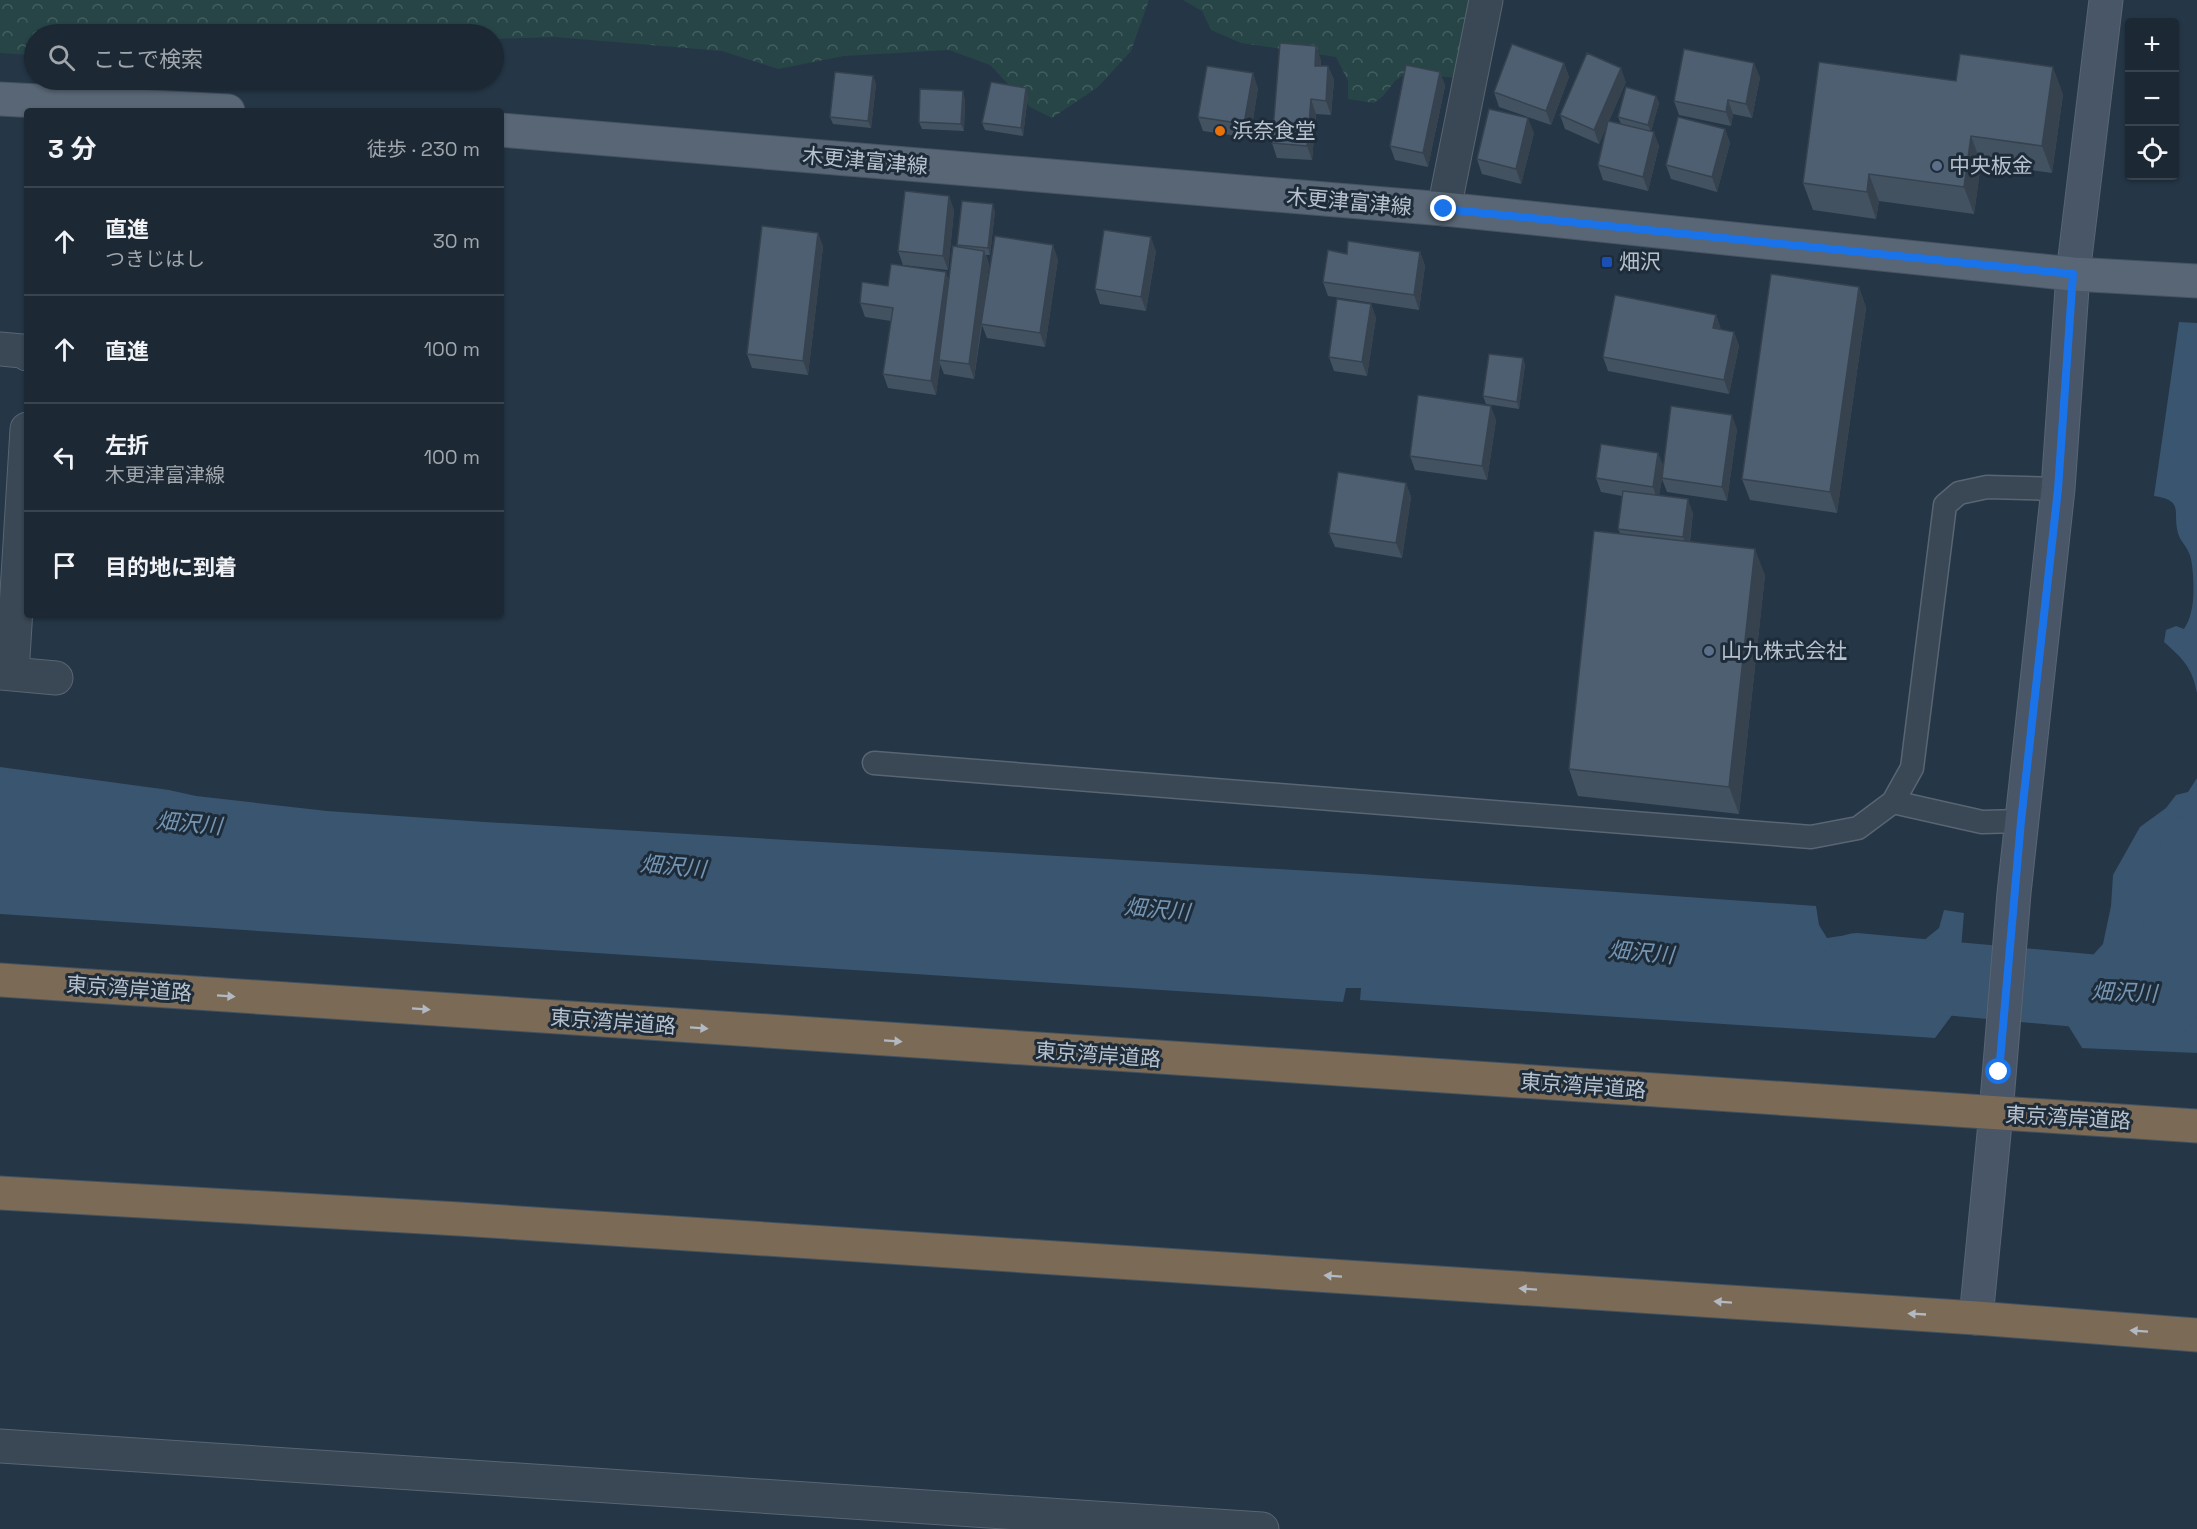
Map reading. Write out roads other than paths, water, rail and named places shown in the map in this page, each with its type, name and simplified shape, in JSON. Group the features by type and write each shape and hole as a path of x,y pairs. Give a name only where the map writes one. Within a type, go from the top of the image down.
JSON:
{"highway":[{"name":"東京湾岸道路","path":"0,980 2197,1126"},
{"path":"0,1193 447,1218 1976,1318 2197,1335"}],"main road":[{"path":"0,99 171,108"},
{"name":"木更津富津線","path":"504,130 1444,209 2073,274 2182,281"}],"street":[{"path":"1444,209 1486,0"},
{"path":"1976,1318 2021,821 2058,489 2073,274 2106,0"},
{"path":"0,349 24,352"},
{"path":"24,464 6,674 56,678"},
{"path":"0,1446 1262,1529"}],"lane":[{"path":"874,763 1811,837 1858,828 1893,802 1912,768 1945,505 1959,493 1987,487 2058,489"},
{"path":"1893,802 1982,822 2021,821"}],"water":[{"path":"2179,322 2197,323 2197,693 2186,664 2164,642 2166,630 2176,626 2184,629 2190,616 2193,591 2191,558 2178,533 2174,504 2164,498 2154,496"},
{"path":"0,767 169,790 196,796 327,811 1362,874 1816,906 1819,925 1827,938 1847,935 1899,944 1923,941 1939,928 1944,910 1964,913 1956,1010 1935,1038 1360,1000 1361,988 1346,988 1343,1002 0,914"},
{"path":"2197,778 2197,1053 2080,1048 2061,1014 2064,961 2081,961 2093,955 2103,944 2111,906 2113,875 2140,827 2166,808 2176,795 2188,792"}],"waterway":[{"name":"畑沢川","path":"1857,970 2165,998 2197,851"}],"place":[{"name":"浜奈食堂","path":"1220,131"},
{"name":"中央板金","path":"1937,166"},
{"name":"畑沢","path":"1607,262"},
{"name":"山九株式会社","path":"1709,651"}]}
